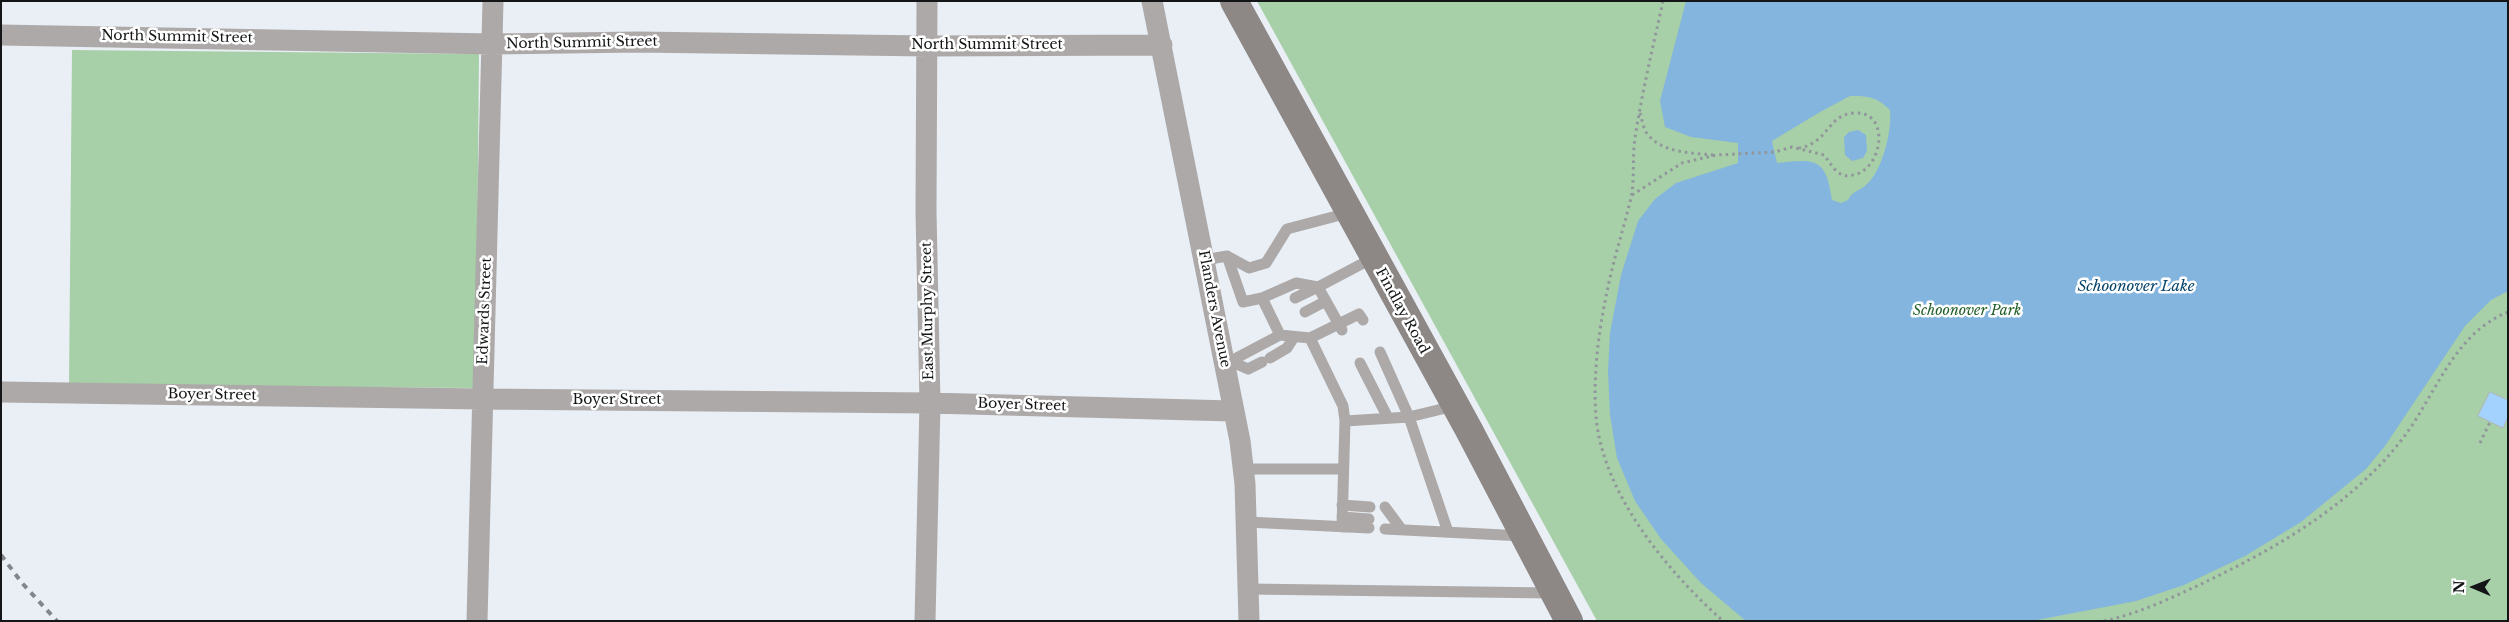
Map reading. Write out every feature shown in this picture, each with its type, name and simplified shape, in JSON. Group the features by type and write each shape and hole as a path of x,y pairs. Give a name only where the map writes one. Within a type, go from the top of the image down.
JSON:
{"main road":[{"name":"Findlay Road","path":"1234,1 1569,621"}],"street":[{"name":"Edwards Street","path":"477,621 493,1"},
{"name":"East Murphy Street","path":"925,621 930,403 926,211 927,1"},
{"name":"Flanders Avenue","path":"1152,1 1204,260 1227,363 1232,411 1243,469 1247,522 1249,621"},
{"name":"North Summit Street","path":"1,36 493,44 638,42 928,46 1162,45"},
{"name":"Boyer Street","path":"1,392 930,403 1232,411"}],"lane":[{"path":"1204,260 1226,256 1249,268 1266,263 1287,229 1348,213"},
{"path":"1226,256 1244,302 1262,298 1296,283 1318,287 1341,328"},
{"path":"1295,298 1373,258"},
{"path":"1262,298 1273,309 1280,328 1294,336 1310,338 1341,328 1359,314 1363,320"},
{"path":"1305,312 1326,301"},
{"path":"1227,363 1280,328"},
{"path":"1227,363 1248,369 1287,348 1294,336"},
{"path":"1310,338 1343,406 1345,421 1342,468 1342,522"},
{"path":"1380,352 1409,417 1448,532"},
{"path":"1360,363 1388,418"},
{"path":"1345,421 1409,417 1454,406"},
{"path":"1243,469 1342,468"},
{"path":"1342,505 1370,507"},
{"path":"1385,507 1388,523 1402,530 1524,536"},
{"path":"1247,522 1369,523"},
{"path":"1248,588 1554,593"}],"path":[{"path":"1663,1 1639,110 1632,156 1631,196 1606,297 1596,358 1596,418 1605,459 1622,498 1659,553 1695,596 1723,621"},
{"path":"1639,110 1646,132 1660,146 1690,153 1716,155"},
{"path":"1631,196 1682,163 1716,155 1775,152 1792,147 1824,155 1836,171 1849,177 1866,171 1874,161 1879,146 1879,130 1871,118 1857,112 1840,116 1818,142 1799,148"},
{"path":"2104,621 2124,617 2250,561 2318,519 2362,482 2403,438 2450,362 2474,334 2499,315 2508,312"},
{"path":"2480,443 2490,422"}],"green space":[{"name":"Schoonover Lake","path":"1257,1 2508,1 2508,621 1597,621"},
{"path":"72,50 479,54 476,388 69,385"}],"water":[{"name":"Schoonover Lake","path":"1686,1 2508,1 2508,291 2491,300 2465,326 2385,446 2366,469 2301,522 2245,556 2184,585 2136,601 2032,621 1746,621 1701,583 1661,539 1635,501 1617,458 1610,415 1608,371 1610,333 1621,275 1638,221 1655,199 1676,183 1738,163 1738,143 1691,137 1665,127 1660,101","holes":["1850,96 1868,97 1881,102 1890,110 1890,128 1882,159 1873,176 1865,186 1852,194 1848,200 1841,203 1832,200 1822,168 1810,162 1777,163 1772,141"]},
{"path":"1858,130 1866,135 1867,151 1863,158 1852,161 1845,155 1844,137 1849,132"}],"building":[{"path":"2490,392 2508,400 2508,417 2503,428 2478,416"}],"railway":[{"path":"1,555 22,583 57,621"}],"park label":[{"name":"Schoonover Park","path":"1967,311"}]}
